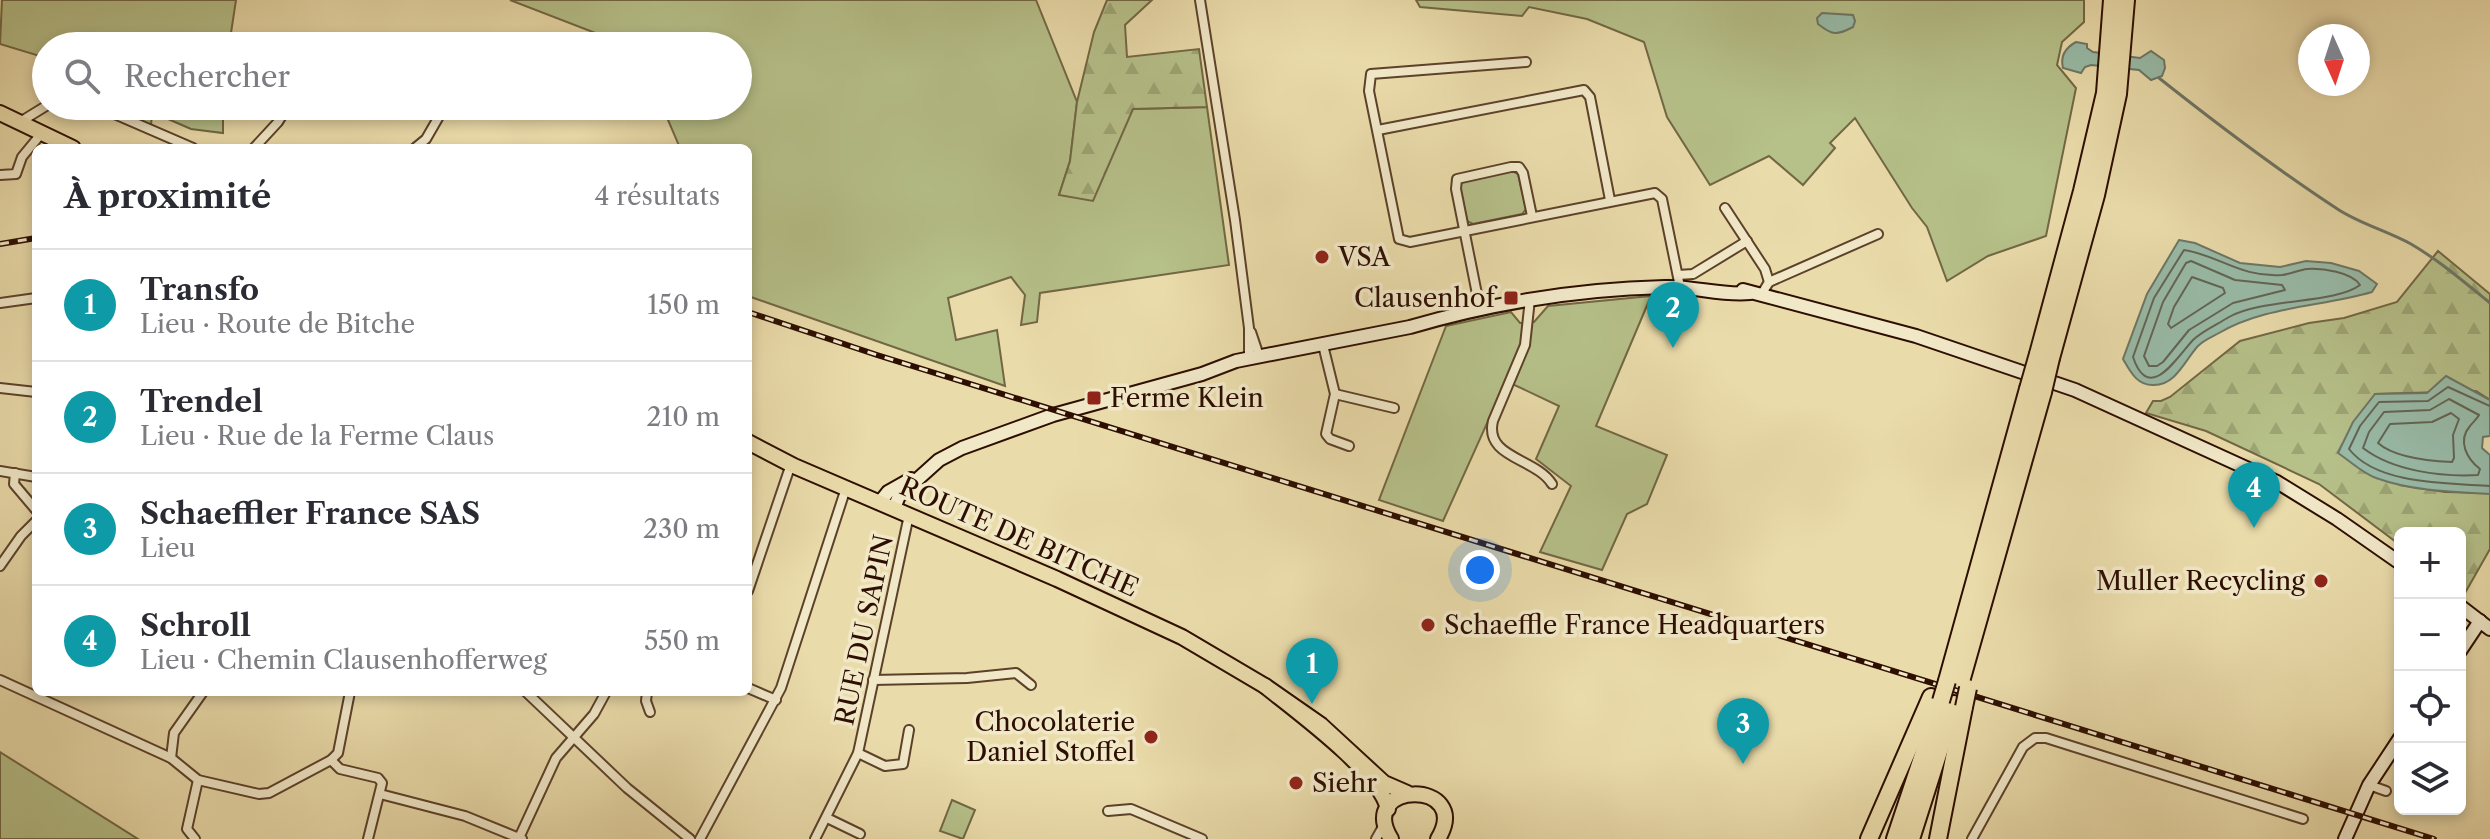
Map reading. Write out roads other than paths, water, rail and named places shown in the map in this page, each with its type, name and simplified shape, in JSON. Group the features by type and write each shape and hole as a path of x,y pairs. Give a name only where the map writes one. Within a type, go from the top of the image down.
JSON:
{"highway":[{"path":"1911,839 2045,356 2105,93 2112,0"},
{"path":"2045,356 2096,195 2118,94 2126,0"},
{"path":"1895,839 1955,678"},
{"path":"1869,839 1948,702"},
{"path":"1938,839 1948,702"}],"main road":[{"path":"0,113 64,144"},
{"name":"ROUTE DE BITCHE","path":"752,444 1182,637 1265,686 1321,725 1384,783 1407,793 1424,794 1437,802 1443,815 1442,837"},
{"name":"ROUTE DE BITCHE","path":"1265,686 1352,761 1377,787 1391,839"},
{"path":"1387,816 1396,799 1407,793"}],"street":[{"path":"1200,0 1254,357"},
{"path":"1526,62 1371,74 1369,91 1399,239 1405,243 1650,193 1661,196 1679,281"},
{"path":"1378,130 1584,90 1590,97 1610,200"},
{"path":"19,123 32,115"},
{"path":"128,120 184,144"},
{"path":"258,144 279,120"},
{"path":"420,144 437,120"},
{"path":"33,144 41,134"},
{"path":"0,175 16,174 22,157 32,145"},
{"path":"1480,309 1455,186 1457,179 1519,167 1532,216"},
{"path":"1725,208 1765,269 1769,282"},
{"path":"1756,294 1769,282 1878,234"},
{"path":"887,505 894,488 962,448 1069,410 1254,357 1323,345 1480,309 1530,299 1679,281 1747,241"},
{"path":"1679,281 1696,288 1756,294 1916,336 2069,388 2277,482 2394,559"},
{"path":"0,303 32,299"},
{"path":"1530,299 1525,345 1493,421 1491,434 1498,448 1535,466 1552,484"},
{"path":"1323,345 1335,394 1326,434 1330,439 1349,446"},
{"path":"0,388 32,392"},
{"path":"1335,394 1394,408"},
{"path":"752,579 791,464"},
{"path":"0,471 32,476"},
{"path":"15,473 14,484 32,505"},
{"path":"700,839 776,700 846,487"},
{"name":"RUE DU SAPIN","path":"815,839 858,753 909,515"},
{"path":"0,566 32,525"},
{"path":"2466,611 2485,625 2466,645"},
{"path":"873,680 967,678 1016,673 1031,685"},
{"path":"0,680 32,692"},
{"path":"752,690 776,700"},
{"path":"41,696 171,758 198,780 259,794 269,793 331,760 338,753 349,696"},
{"path":"171,758 174,733 200,696"},
{"path":"530,696 627,788 690,839"},
{"path":"380,794 465,816 521,838 556,758 594,714 604,696"},
{"path":"647,696 650,712"},
{"name":"RUE DU SAPIN","path":"858,753 885,766 903,764 909,730"},
{"path":"1972,839 2023,747 2035,738 2061,743 2303,819"},
{"path":"2345,839 2369,785 2397,743"},
{"path":"331,760 340,769 378,778 382,783 368,839"},
{"path":"195,839 187,829 198,780"},
{"path":"2369,785 2386,791"},
{"path":"1108,811 1131,809 1202,839"},
{"path":"1376,839 1387,816"},
{"path":"827,818 860,834"}],"water":[{"path":"1822,13 1853,15 1853,27 1838,33 1831,32 1818,24 1817,18"},
{"path":"2076,42 2087,44 2093,52 2140,58 2151,51 2164,60 2165,68 2162,76 2151,80 2139,70 2091,65 2081,73 2063,68 2064,53"},
{"path":"2179,240 2195,243 2240,263 2280,267 2306,261 2331,263 2359,271 2377,284 2372,292 2274,312 2237,324 2200,344 2168,381 2148,385 2135,377 2123,359 2147,294"},
{"path":"2446,376 2490,400 2490,436 2483,437 2482,448 2490,455 2490,494 2404,486 2366,473 2338,453 2353,422 2375,394 2427,393"}],"waterway":[{"path":"2159,78 2316,194 2347,215 2422,251 2490,303"}],"railway":[{"path":"0,244 32,239"},
{"path":"752,313 877,355 2434,839"}],"place":[{"name":"VSA","path":"1322,257"},
{"name":"Clausenhof","path":"1511,298"},
{"name":"Trendel","path":"1673,348"},
{"name":"Ferme Klein","path":"1094,398"},
{"name":"Schroll","path":"2254,528"},
{"name":"Muller Recycling","path":"2321,581"},
{"name":"Schaeffle France Headquarters","path":"1428,625"},
{"name":"Transfo","path":"1312,704"},
{"name":"Chocolaterie Daniel Stoffel","path":"1151,737"},
{"name":"Schaeffler France SAS","path":"1743,764"},
{"name":"Siehr","path":"1296,783"}]}
